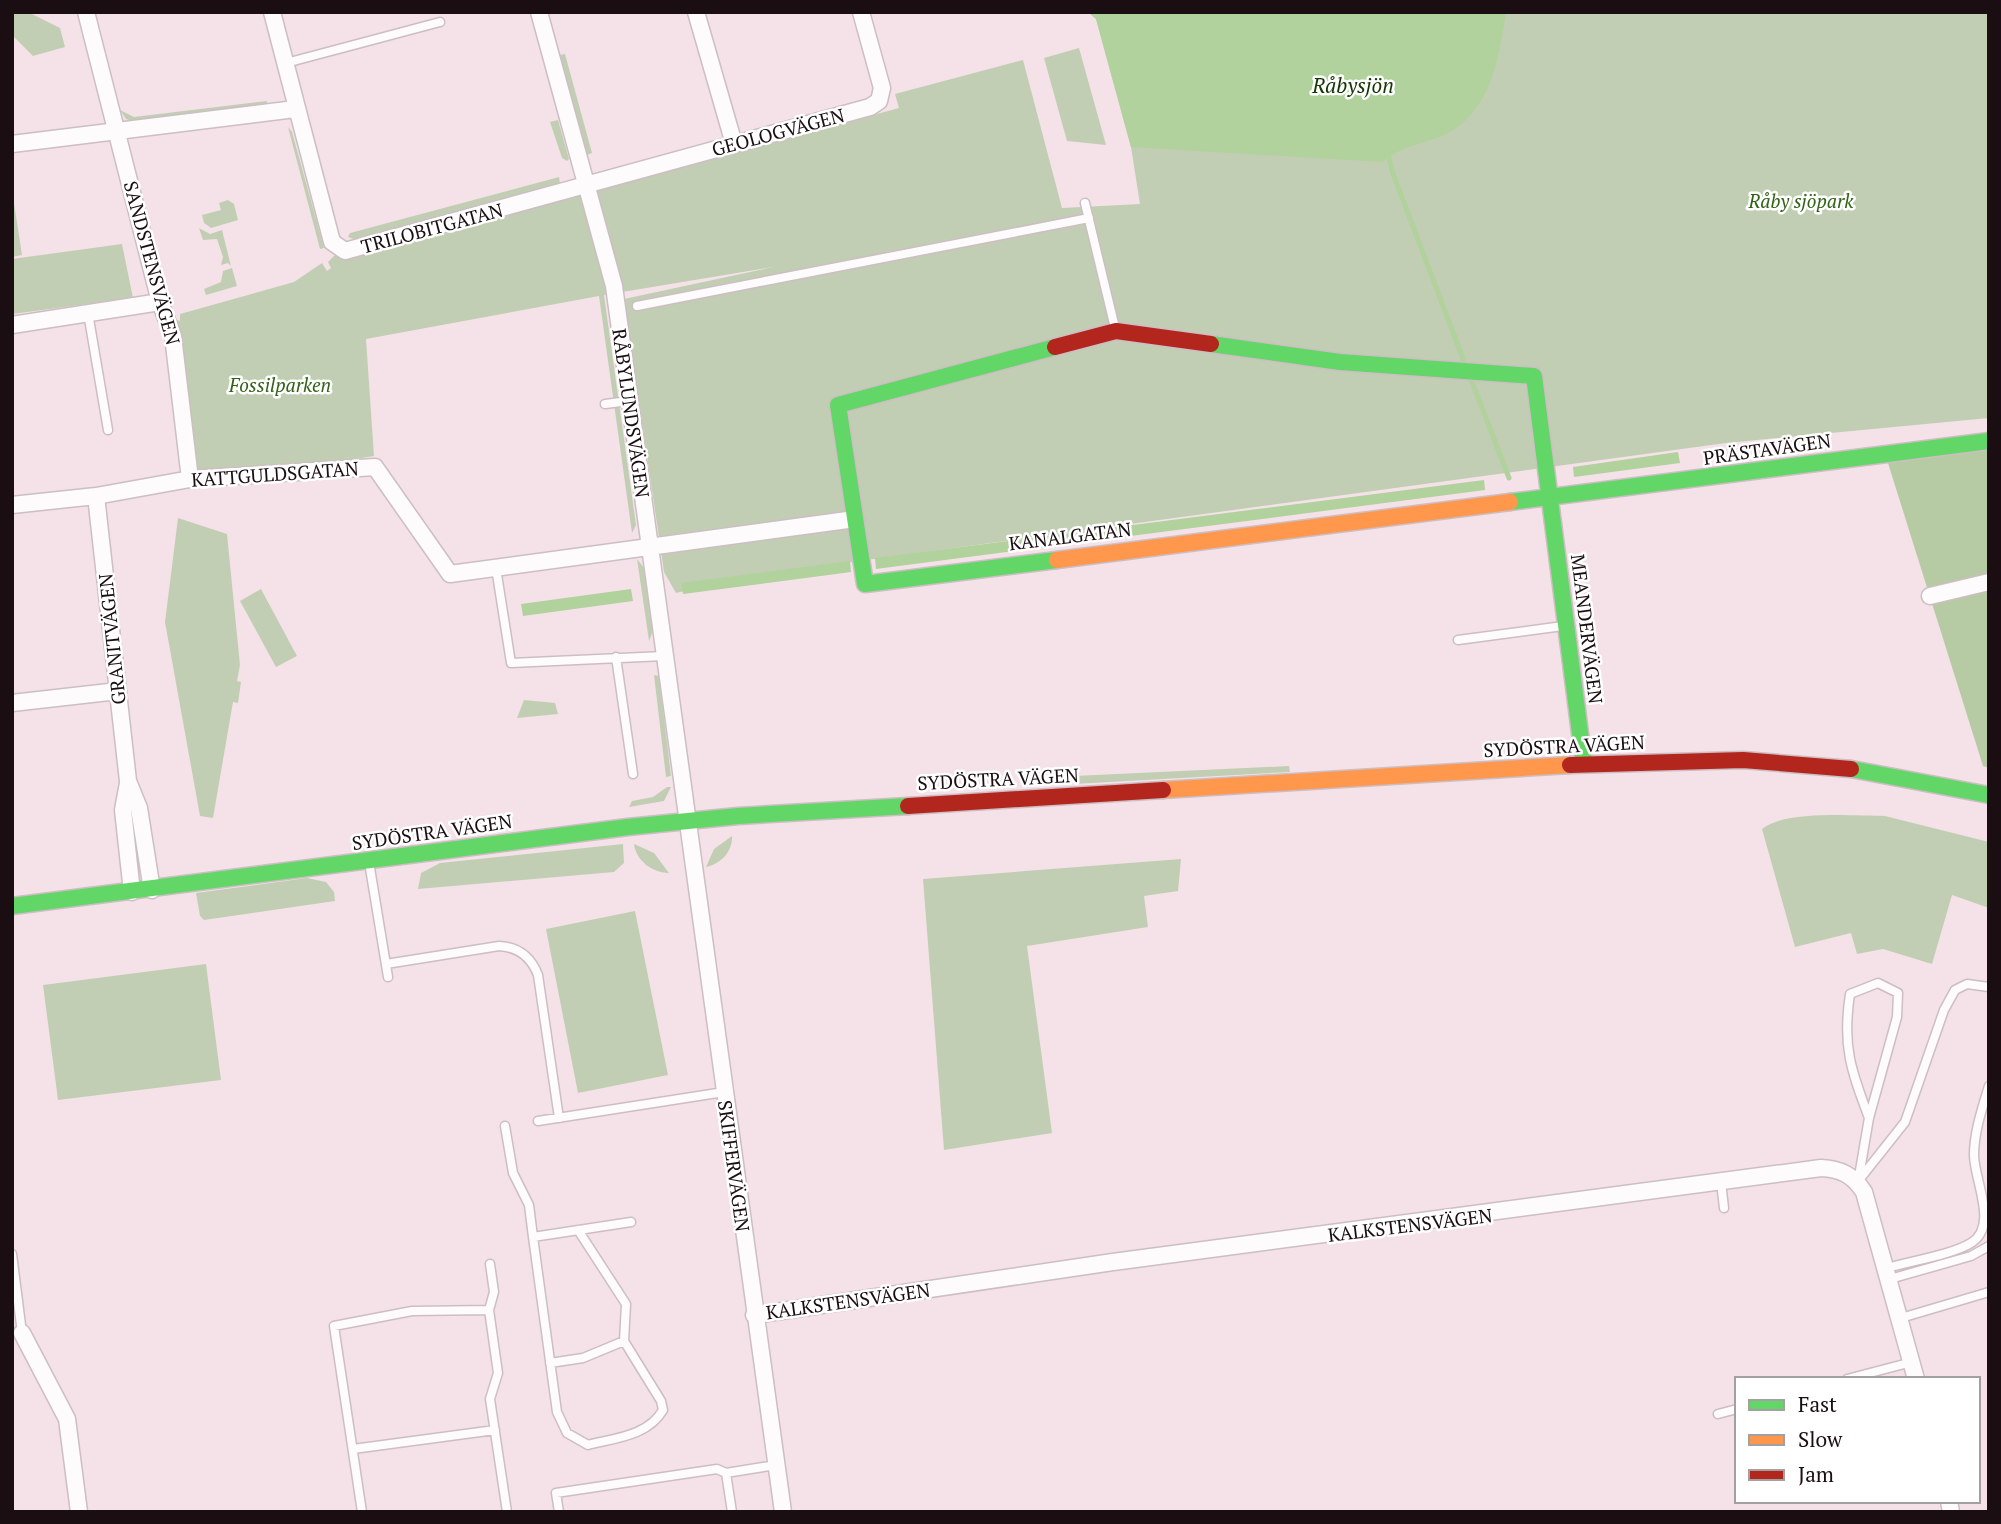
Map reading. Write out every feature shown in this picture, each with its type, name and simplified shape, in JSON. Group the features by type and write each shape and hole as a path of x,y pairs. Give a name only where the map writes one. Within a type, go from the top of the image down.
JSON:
{"street":[{"name":"SANDSTENSVÄGEN","path":"86,12 160,302 173,336 190,480"},
{"name":"TRILOBITGATAN","path":"272,12 332,242 345,251 587,185"},
{"name":"RÅBYLUNDSVÄGEN","path":"539,12 614,286 686,820"},
{"path":"696,12 734,144"},
{"name":"GEOLOGVÄGEN","path":"587,185 870,107 879,101 881,82 861,12"},
{"path":"12,144 295,108"},
{"path":"12,325 160,302"},
{"name":"MEANDERVÄGEN","path":"1116,331 1340,362 1534,376 1551,498 1563,626 1584,764"},
{"name":"KANALGATAN","path":"1116,331 838,405 865,584 1551,498"},
{"name":"PRÄSTAVÄGEN","path":"1551,498 1989,440"},
{"name":"KATTGULDSGATAN","path":"12,505 96,496 190,480 375,467 450,574 649,548"},
{"name":"GRANITVÄGEN","path":"96,496 128,781 139,808 152,890"},
{"path":"649,548 855,519"},
{"path":"1930,596 1989,582"},
{"path":"12,703 118,691"},
{"name":"SYDÖSTRA VÄGEN","path":"12,906 686,820 1584,764 1743,760 1862,770 1989,795"},
{"name":"GRANITVÄGEN","path":"128,781 123,810 132,892"},
{"name":"SKIFFERVÄGEN","path":"686,820 782,1512"},
{"name":"KALKSTENSVÄGEN","path":"754,1315 1113,1262 1821,1168 1836,1169 1858,1182"},
{"path":"1858,1182 1864,1192 1889,1274 1916,1377"},
{"path":"22,1333 67,1419 79,1512"}],"lane":[{"path":"286,63 440,22"},
{"path":"1085,203 1116,331"},
{"path":"637,306 1089,218"},
{"path":"88,313 108,430"},
{"path":"605,404 629,401"},
{"path":"496,568 511,663 664,656"},
{"path":"1458,640 1563,626"},
{"path":"616,657 633,774"},
{"path":"369,861 388,977"},
{"path":"386,964 499,946 509,947 526,955 538,975 559,1118"},
{"path":"1858,1182 1869,1118 1897,1017 1898,993 1878,984 1850,994 1846,1024 1849,1066 1869,1118"},
{"path":"1858,1182 1905,1122 1944,1010 1955,990 1967,984 1989,987"},
{"path":"1889,1274 1970,1244 1982,1228 1984,1212 1974,1157 1977,1124 1989,1086"},
{"path":"538,1121 724,1092"},
{"path":"505,1126 513,1172 529,1205 557,1412 567,1433 589,1446 636,1433 656,1422 663,1410 661,1401 624,1341 626,1304 578,1230"},
{"path":"1721,1182 1724,1208"},
{"path":"533,1237 631,1222"},
{"path":"1889,1274 1971,1256 1989,1246"},
{"path":"12,1254 22,1333"},
{"path":"490,1264 494,1292 489,1310 498,1373 490,1399 507,1512"},
{"path":"1901,1318 1989,1292"},
{"path":"362,1512 334,1326 412,1311 489,1310"},
{"path":"551,1363 583,1358 624,1341"},
{"path":"1855,1377 1912,1362"},
{"path":"1718,1414 1735,1410"},
{"path":"353,1449 495,1430"},
{"path":"559,1512 556,1493 717,1469 726,1473 776,1465"},
{"path":"726,1473 732,1512"}],"green space":[{"path":"12,12 28,12 60,28 65,47 33,56 12,35"},
{"path":"1088,12 1989,12 1989,418 1726,443 741,577 676,593 664,572 624,299 773,267 604,295 636,525 632,533 599,296 366,339 374,456 183,488 163,316 180,321 180,314 294,282 322,263 327,271 331,268 328,262 335,255 343,260 899,108 895,94 1023,60 1062,208 1140,204 1131,147 1096,19"},
{"path":"1079,48 1106,145 1067,141 1044,58"},
{"path":"565,54 592,153 587,155 560,55"},
{"path":"267,101 267,106 134,122 126,119 120,110 134,117"},
{"path":"558,120 569,159 567,161 562,158 550,122"},
{"path":"288,127 292,132 324,248 320,249"},
{"path":"559,177 560,184 354,239 348,237 350,233"},
{"path":"12,190 22,255 12,257"},
{"path":"228,200 234,204 238,220 211,228 204,223 202,215 221,210 219,203"},
{"path":"199,228 210,234 222,230 231,266 228,263 221,265 223,257 217,239 203,240"},
{"path":"122,244 133,298 12,314 12,259"},
{"path":"232,268 237,286 206,295 204,289 221,282 223,271"},
{"path":"178,518 227,534 240,665 237,681 241,682 238,703 233,702 213,818 200,816 165,622"},
{"path":"637,559 644,568 653,631 649,641"},
{"path":"261,589 297,656 276,667 240,601"},
{"path":"654,675 659,676 671,776 666,777"},
{"path":"524,700 555,703 558,714 517,718"},
{"path":"1289,766 1290,772 1074,784 1074,776"},
{"path":"671,787 664,801 629,807 632,801 653,797"},
{"path":"1885,816 1989,842 1989,908 1952,895 1932,964 1883,949 1857,954 1851,933 1795,947 1762,829 1772,823 1803,817"},
{"path":"732,836 725,856 706,867 714,849"},
{"path":"623,844 624,863 614,872 418,889 421,873 440,863"},
{"path":"634,844 654,853 669,873 646,865 638,856"},
{"path":"1181,859 1178,891 1144,896 1148,927 1027,946 1052,1133 944,1150 923,879"},
{"path":"307,878 326,882 334,892 335,901 204,920 200,916 196,893"},
{"path":"635,911 668,1075 578,1093 546,929"},
{"path":"206,964 221,1080 58,1100 43,985"}],"shaded area":[{"path":"1989,449 1989,768 1983,766 1888,463"}],"water":[{"name":"Råbysjön","path":"1088,12 1506,12 1496,66 1482,100 1472,114 1459,127 1404,149 1383,162 1131,147 1096,19"},
{"path":"1678,452 1680,463 1574,477 1573,467"},
{"path":"1484,480 1485,490 876,569 875,558"},
{"path":"850,561 851,572 683,594 681,583"},
{"path":"631,589 633,601 523,616 521,604"}],"waterway":[{"path":"1387,150 1392,171 1465,364"},
{"path":"1471,379 1509,478"}],"traffic: fast":[{"path":"1211,344 1340,362 1534,376 1584,764"},
{"path":"1055,347 838,405 865,584 1057,560"},
{"path":"1510,502 1989,441"},
{"path":"1851,769 1989,795"},
{"path":"12,906 628,827 738,816 908,806"}],"traffic: slow":[{"path":"1057,560 1510,502"},
{"path":"1163,790 1570,765"}],"traffic: jam":[{"path":"1055,347 1116,331 1211,344"},
{"path":"1570,765 1743,760 1851,769"},
{"path":"908,806 1163,790"}],"park label":[{"name":"Råby sjöpark","path":"1801,201"},
{"name":"Fossilparken","path":"280,385"}]}
